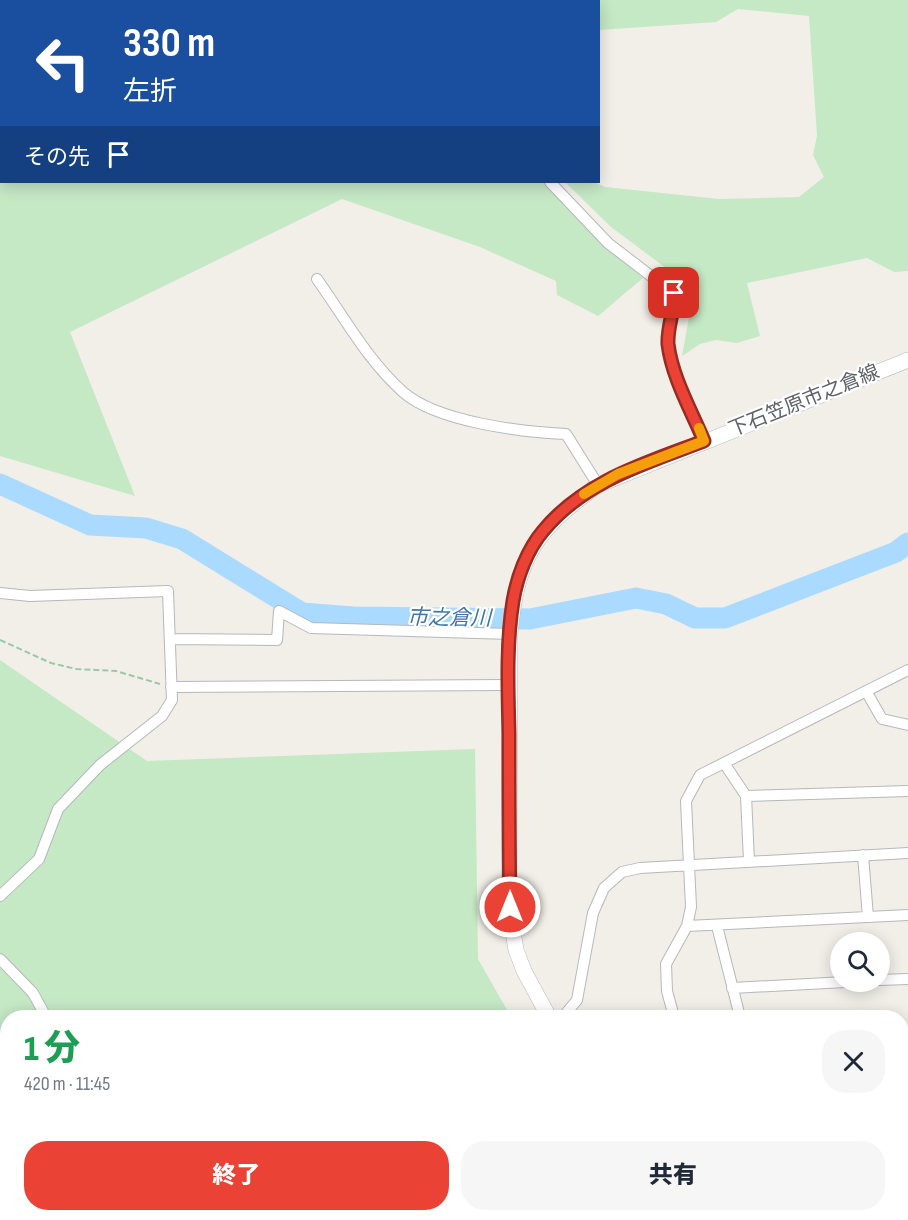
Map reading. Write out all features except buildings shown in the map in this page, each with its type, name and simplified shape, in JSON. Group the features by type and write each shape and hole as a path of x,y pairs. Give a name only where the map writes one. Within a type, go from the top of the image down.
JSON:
{"main road":[{"name":"下石笠原市之倉線","path":"545,1010 524,971 516,950 510,907 508,685 510,634 513,601 524,561 542,532 564,509 598,484 908,360"}],"street":[{"path":"551,183 608,243 674,293 675,306 668,341 671,361 704,441"},
{"path":"317,279 376,363 405,394 427,406 477,423 534,433 566,434 598,484"},
{"path":"0,593 30,596 168,591 172,700 162,716 100,765 58,809 39,859 0,896"},
{"path":"170,639 277,640 279,611 311,628 510,634"},
{"path":"672,1010 667,991 666,964 687,926 691,907 686,801 700,776 908,670"},
{"path":"171,687 508,685"},
{"path":"866,691 882,719 908,725"},
{"path":"724,763 746,796 750,861"},
{"path":"746,796 908,790"},
{"path":"569,1010 578,1000 593,913 604,888 622,872 640,868 908,852"},
{"path":"862,855 868,917"},
{"path":"687,926 908,915"},
{"path":"717,926 738,1010"},
{"path":"0,959 33,993 42,1010"},
{"path":"890,980 908,979"},
{"path":"732,988 830,983"}],"path":[{"path":"0,640 51,663 76,669 116,670 171,687"}],"green space":[{"path":"600,0 908,0 908,271 894,272 867,258 747,283 760,336 737,343 716,340 700,344 682,356 694,289 611,227 566,183 596,183 605,187 719,199 799,197 824,177 813,155 817,136 809,16 738,9 716,22 600,30"},
{"path":"0,183 545,183 602,242 643,278 598,316 557,295 556,281 480,247 342,199 70,332 135,496 0,456"},
{"path":"0,660 147,761 475,749 478,959 507,1010 0,1010"}],"waterway":[{"name":"市之倉川","path":"0,484 90,525 146,528 182,539 302,613 353,617 530,619 636,598 666,604 695,618 725,618 896,552 908,543"}],"slow traffic":[{"path":"584,494 618,474 704,441 699,428"}],"route":[{"path":"510,907 508,685 513,601 524,561 542,532 564,509 598,484 618,474 704,441 671,361 668,341 675,306 674,293"}]}
